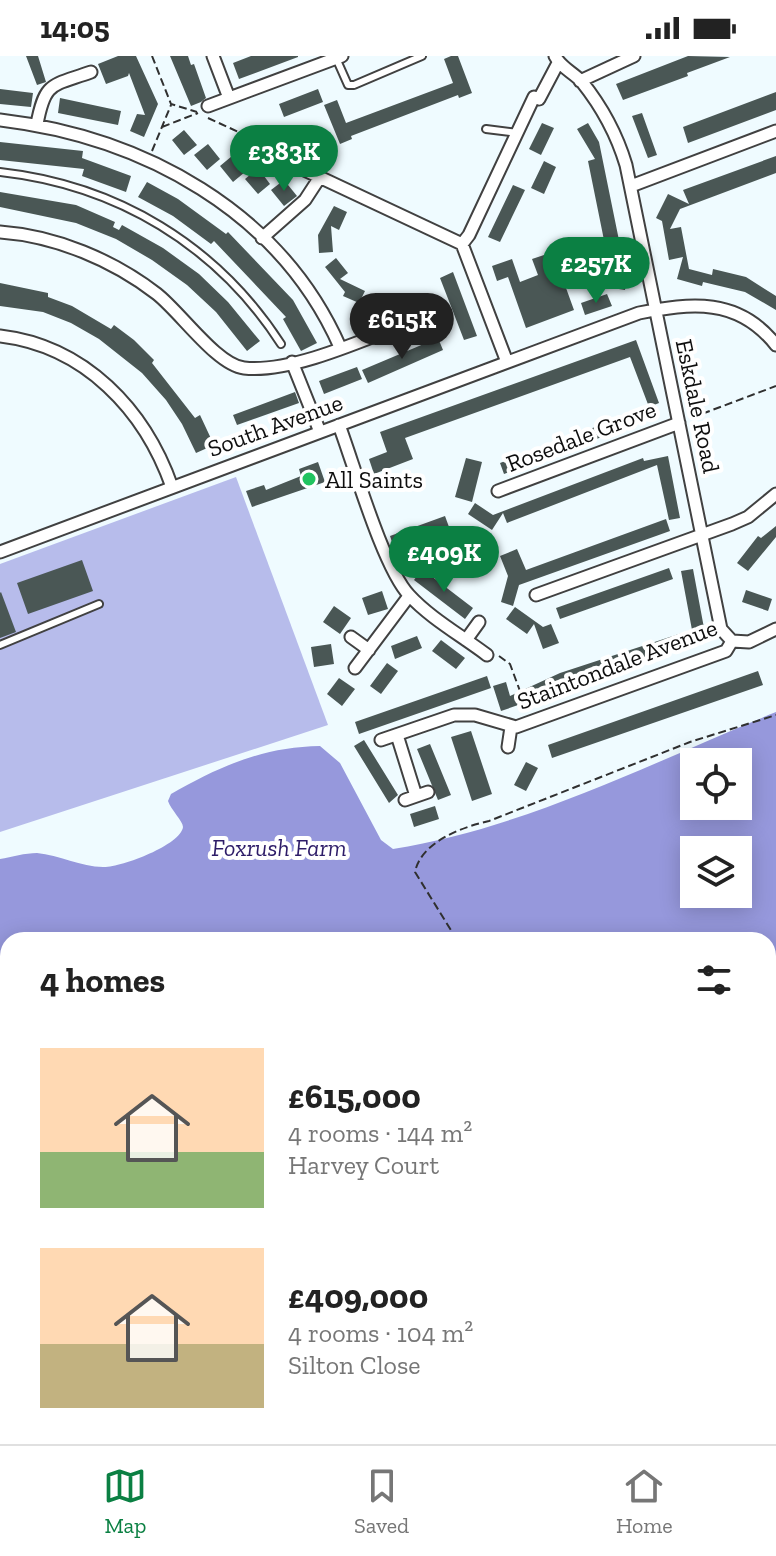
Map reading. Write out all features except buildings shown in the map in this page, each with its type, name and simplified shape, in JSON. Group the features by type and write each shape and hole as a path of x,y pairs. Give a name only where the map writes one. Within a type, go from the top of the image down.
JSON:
{"street":[{"path":"213,56 229,98"},
{"path":"580,81 634,56"},
{"path":"202,109 339,57"},
{"path":"462,244 534,97 539,99 557,59"},
{"name":"Eskdale Road","path":"557,59 580,81 614,132 631,186 721,629 732,641"},
{"path":"37,124 47,89 91,72"},
{"path":"0,120 37,124 102,140 148,159 215,198 262,238 302,281 340,347"},
{"path":"631,186 776,131"},
{"path":"298,167 462,244 507,362"},
{"path":"262,238 305,200 320,177"},
{"path":"0,232 74,249 126,273 186,320 226,362 249,368 292,362 431,314"},
{"path":"403,304 408,322"},
{"name":"South Avenue","path":"0,552 639,313 681,304 717,308 737,314 758,327 776,345"},
{"path":"0,336 52,350 103,381 141,422 159,452 172,487"},
{"path":"292,362 320,432"},
{"name":"Rosedale Grove","path":"498,491 679,423"},
{"path":"339,425 392,568 409,596 487,655"},
{"path":"536,595 748,517 776,494"},
{"path":"355,668 409,596"},
{"path":"466,640 479,622"},
{"name":"Staintondale Avenue","path":"381,740 454,715 475,715 511,727 531,722 726,651 732,641 749,642 776,629"},
{"path":"351,637 369,650"},
{"path":"508,747 511,727"},
{"path":"397,735 416,796"}],"lane":[{"path":"339,57 344,80 348,85 354,85 422,56"},
{"path":"486,129 518,133"},
{"path":"0,172 80,187 153,220 216,266 256,307 281,344"},
{"path":"0,645 99,604"}],"path":[{"path":"148,159 171,104 152,56"},
{"path":"171,104 202,109 301,161 298,167"},
{"path":"162,127 202,109"},
{"path":"679,423 776,386"},
{"path":"487,655 491,650 510,664 531,722"},
{"path":"452,932 415,872 421,857 437,841 468,826 489,821 690,742 776,715"}],"shaded area":[{"path":"236,477 328,725 0,832 0,564"}],"green space":[{"name":"Foxrush Farm","path":"776,712 776,932 0,932 0,859 37,853 103,867 135,860 161,848 180,834 183,827 168,801 171,794 225,767 261,754 320,746 340,763 381,840 393,849 492,825 588,791 680,753 680,820 752,820 752,748 691,748"}],"place":[{"name":"All Saints","path":"309,479"}]}
